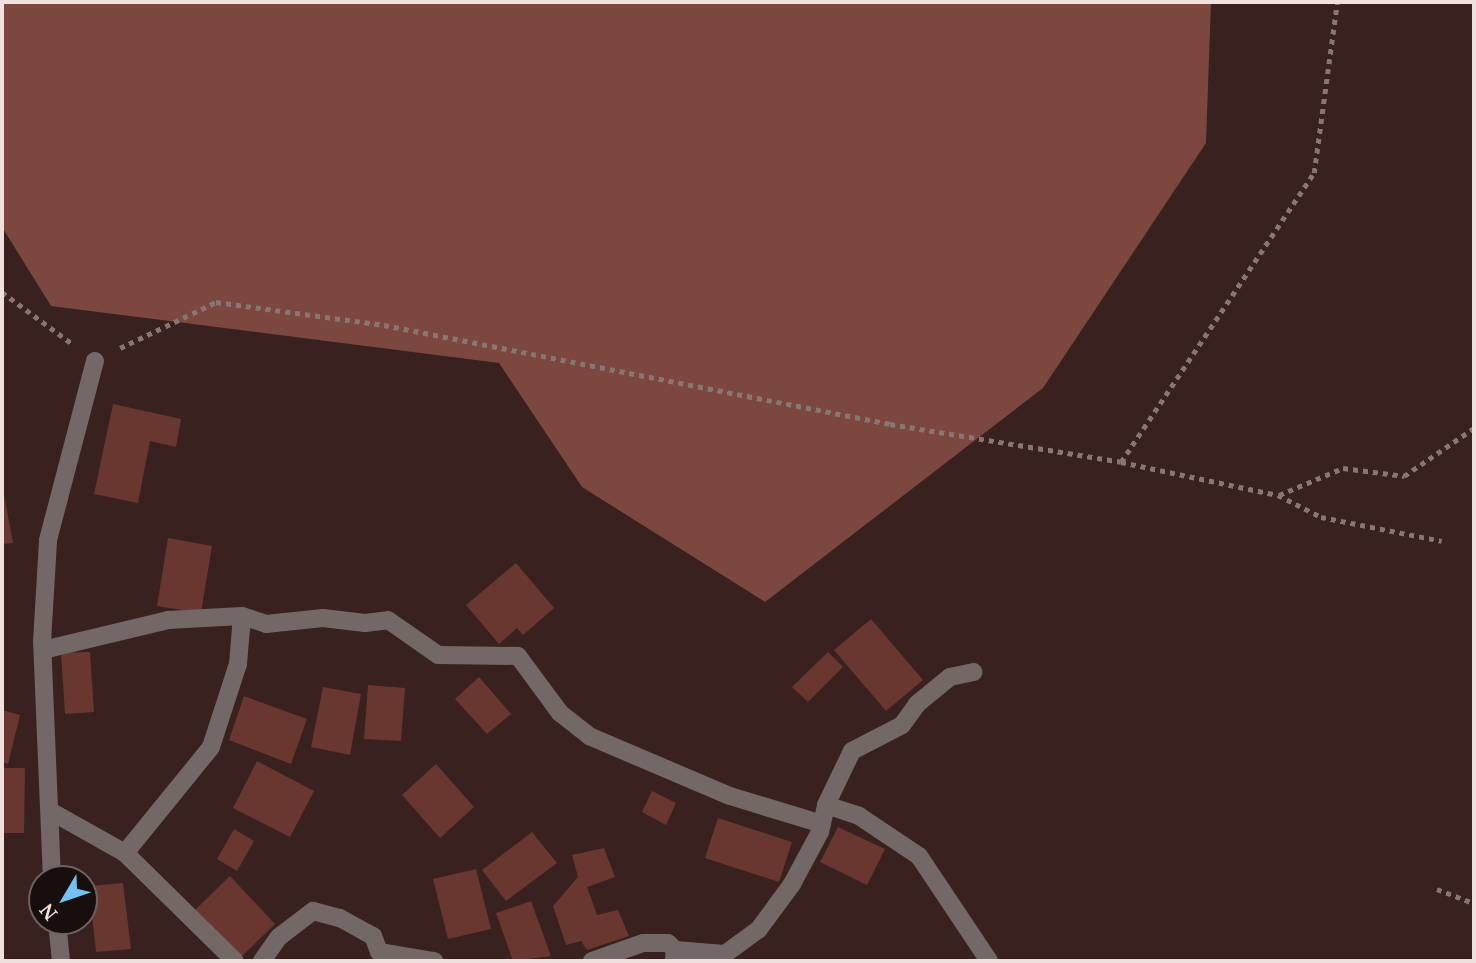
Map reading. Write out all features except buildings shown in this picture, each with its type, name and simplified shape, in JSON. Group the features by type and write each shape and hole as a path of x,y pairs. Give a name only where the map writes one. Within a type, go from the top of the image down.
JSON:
{"street":[{"path":"52,865 52,811 43,650 48,540 95,360"},
{"path":"43,650 169,620 242,616 267,624 323,618 365,623 388,620 438,655 518,656 560,713 589,736 730,796 822,824"},
{"path":"125,853 211,747 238,664 242,616"},
{"path":"592,961 643,943 668,943 674,956 724,954 759,929 792,884 822,824 826,805 852,751 902,725 916,704 950,677 973,673"},
{"path":"826,805 859,816 919,856 989,961"},
{"path":"52,811 125,853 235,961"},
{"path":"262,961 279,937 313,912 340,918 373,936 379,952 434,961"},
{"path":"58,935 61,961"}],"path":[{"path":"1121,462 1314,173 1337,2"},
{"path":"2,292 95,360 216,302 384,325 890,424 1121,462 1278,495 1321,517 1442,541"},
{"path":"1278,495 1343,468 1404,476 1474,428"},
{"path":"1437,889 1474,903"}],"shaded area":[{"path":"2,2 1211,2 1206,143 1043,388 765,602 582,487 499,363 51,306 2,227"}]}
